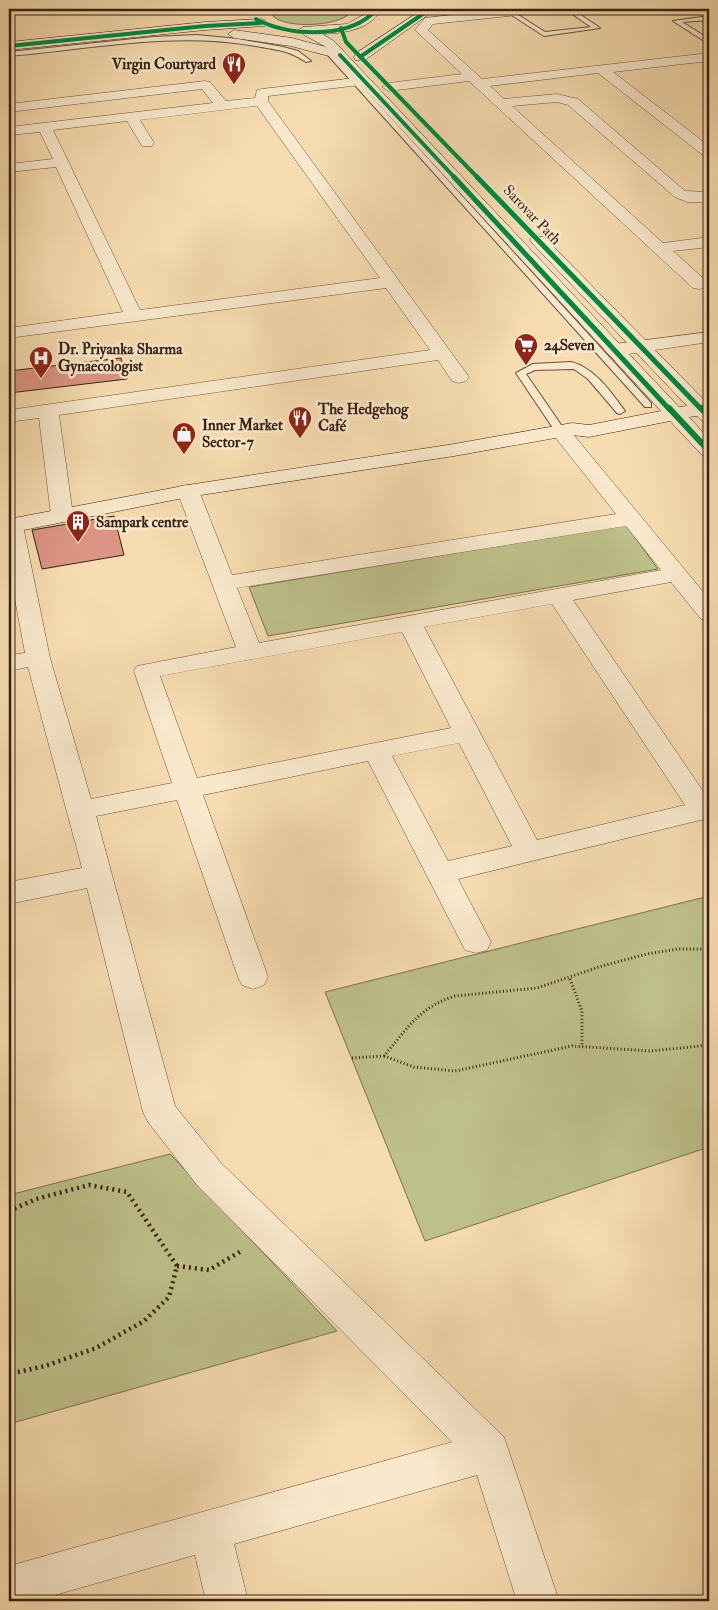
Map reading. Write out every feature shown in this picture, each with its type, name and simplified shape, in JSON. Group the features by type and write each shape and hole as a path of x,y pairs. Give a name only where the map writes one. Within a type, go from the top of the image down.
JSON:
{"street":[{"path":"360,57 426,11 465,9"},
{"path":"537,9 429,22 421,30 698,284 709,282"},
{"path":"9,46 50,46 112,39 254,11 253,16 261,23"},
{"path":"9,42 178,26 261,23 279,28 307,31 341,28 361,23 374,11"},
{"path":"9,34 200,15 178,26"},
{"path":"178,26 292,42 333,53"},
{"name":"Sarovar Path","path":"341,28 346,42 360,57 701,408"},
{"name":"Sarovar Path","path":"307,31 330,44 333,53 355,78 615,350 662,407 709,451"},
{"path":"389,87 601,69 709,57"},
{"path":"601,69 709,153"},
{"path":"355,78 262,93 261,101 459,377"},
{"path":"9,108 205,85 222,106"},
{"path":"501,103 557,98 573,102 680,194 687,198 709,197"},
{"path":"87,99 106,120"},
{"path":"9,131 261,101"},
{"path":"130,117 147,143"},
{"path":"46,127 134,316"},
{"path":"9,168 62,162"},
{"path":"659,248 709,242"},
{"path":"9,333 391,282"},
{"path":"615,350 709,337"},
{"path":"9,416 443,354"},
{"path":"567,430 582,420 620,411 662,407 701,408"},
{"path":"538,1601 490,1451 209,1174 160,1112 81,810 24,660 10,526 188,491 454,450 567,430 589,431 662,407"},
{"path":"48,410 62,516"},
{"path":"567,430 632,518 709,614"},
{"path":"188,491 250,651"},
{"path":"224,583 632,518"},
{"path":"253,977 146,671 677,574"},
{"path":"440,873 706,809 558,595"},
{"path":"408,622 529,852"},
{"path":"81,810 466,733"},
{"path":"376,751 476,942"},
{"path":"9,893 98,875"},
{"path":"9,1586 490,1451"},
{"path":"210,1530 226,1601"}],"lane":[{"path":"510,12 544,34 598,28 568,9"},
{"path":"709,18 676,21 709,42"},
{"path":"112,39 215,38 296,52 308,61"},
{"path":"9,54 50,46"},
{"path":"355,78 662,407"},
{"path":"567,430 521,373 528,368 577,366 585,372 620,411"}],"path":[{"path":"384,1056 408,1027 429,1006 452,996 537,988 570,979 585,972 651,954 686,947 709,949"},
{"path":"570,979 582,1011 582,1047"},
{"path":"352,1058 384,1056 414,1067 455,1071 572,1046 651,1051 709,1045"},
{"path":"9,1210 36,1199 89,1185 127,1192 177,1266 169,1297 144,1321 96,1348 45,1366 9,1374"},
{"path":"177,1266 209,1270 236,1255 268,1232"}],"green space":[{"path":"274,9 348,9 350,13 344,18 322,24 295,24 275,18 270,12"},
{"path":"626,525 658,569 268,636 249,587"},
{"path":"709,896 709,1147 425,1241 325,992"},
{"path":"170,1154 337,1331 9,1424 9,1195"}],"building":[{"path":"121,358 127,379 9,393 9,371"},
{"name":"Sampark centre","path":"114,516 124,555 42,569 32,530"}],"cycle path":[{"path":"360,57 430,9"},
{"path":"256,19 280,28 316,31 350,27 364,21 372,14"},
{"path":"9,46 205,26 261,23"},
{"path":"341,28 346,42 709,417"},
{"path":"340,55 709,451"}],"place":[{"name":"Virgin Courtyard","path":"234,85"},
{"name":"24Seven","path":"526,366"},
{"name":"Dr. Priyanka Sharma Gynaecologist","path":"41,379"},
{"name":"The Hedgehog Café","path":"300,439"},
{"name":"Inner Market Sector-7","path":"184,455"},
{"name":"Sampark centre","path":"78,543"}]}
